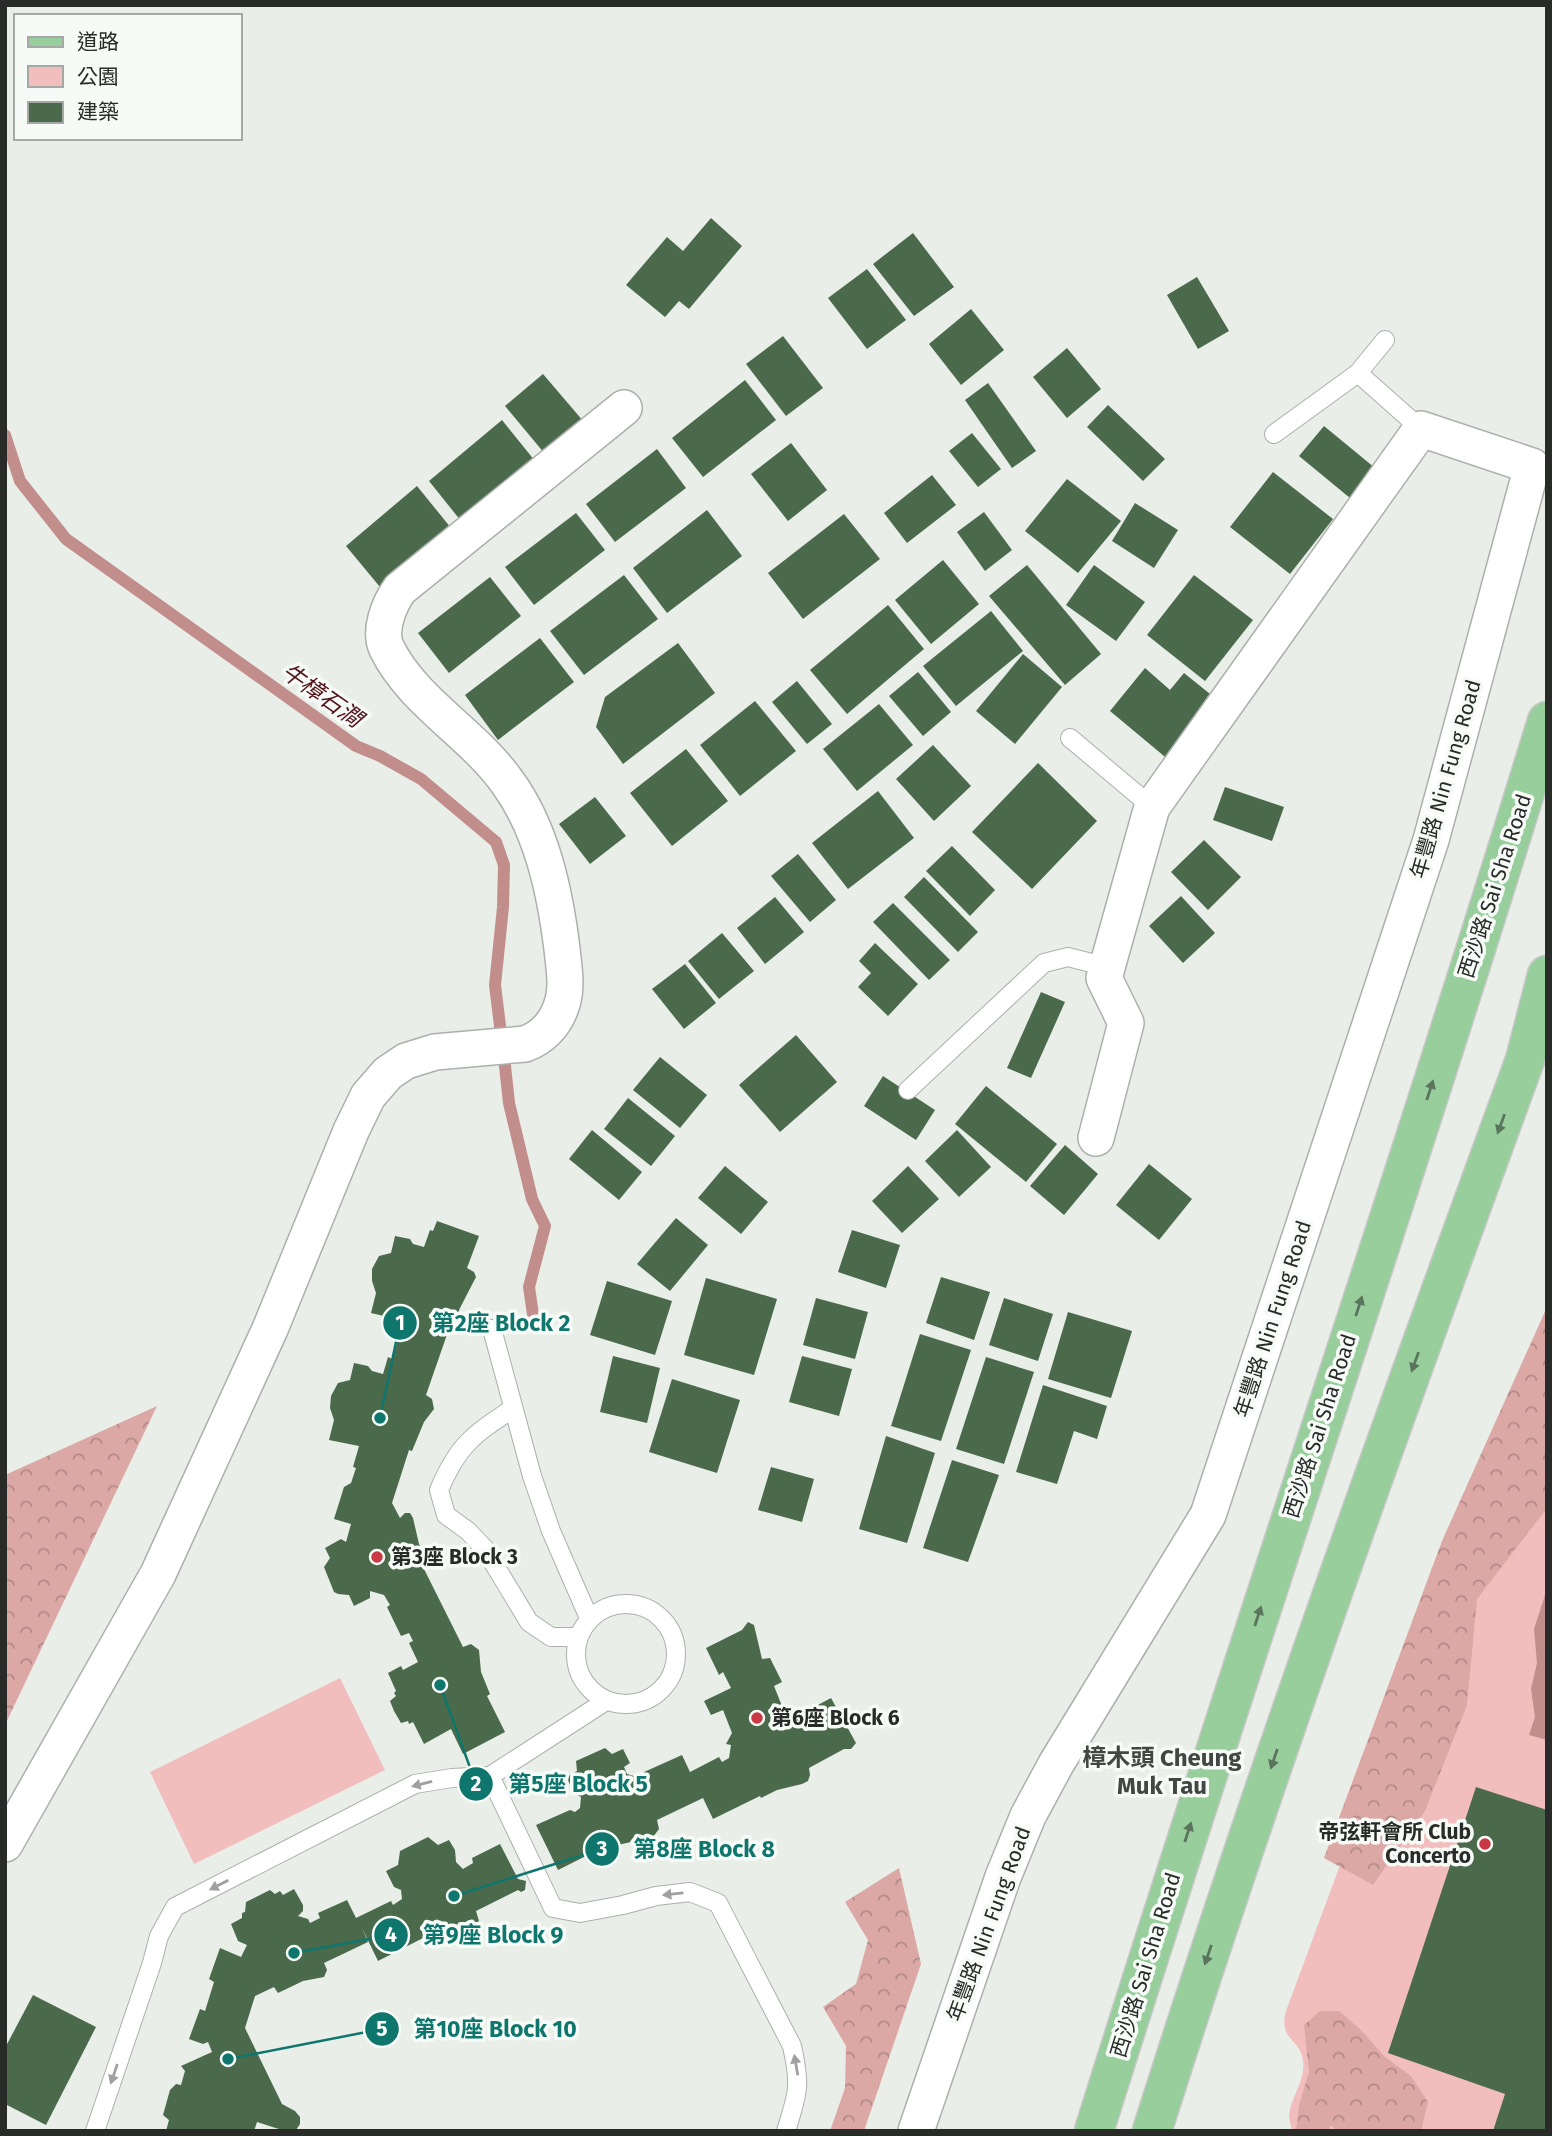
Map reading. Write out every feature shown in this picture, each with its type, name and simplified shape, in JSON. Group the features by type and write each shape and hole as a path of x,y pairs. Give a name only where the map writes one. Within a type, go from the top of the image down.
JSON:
{"main road":[{"name":"西沙路 Sai Sha Road","path":"1094,2131 1189,1828 1450,1030 1547,721"},
{"path":"1152,2131 1196,1990 1296,1694 1525,1060 1547,975"}],"street":[{"path":"5,1844 158,1574 270,1329 351,1131 368,1096 388,1073 406,1061 435,1052 534,1041 549,1028 561,1007 565,982 559,923 545,862 533,827 508,783 403,673 385,646 385,623 388,606 400,589 624,408"},
{"name":"年豐路 Nin Fung Road","path":"916,2131 1003,1877 1028,1816 1056,1763 1208,1515 1431,840 1532,466 1421,429"},
{"path":"1096,1138 1126,1023 1104,978 1152,807 1421,429"}],"lane":[{"path":"1275,434 1358,373 1385,340"},
{"path":"1358,373 1421,429"},
{"path":"1070,738 1152,807"},
{"path":"908,1090 1044,963 1068,957 1107,967"},
{"path":"492,1329 512,1409 551,1531 589,1618"},
{"path":"512,1409 477,1433 451,1461 439,1490 446,1516 468,1531 485,1549 529,1622 551,1637 578,1637"},
{"path":"634,1603 656,1612 672,1631 677,1656 670,1679 653,1697 630,1705 606,1701 590,1690 579,1675 575,1656 578,1637 589,1618 610,1605 634,1603"},
{"path":"95,2131 159,1936 175,1907 415,1784 489,1776 606,1701"},
{"path":"489,1776 552,1908 580,1913 614,1908 656,1896 690,1892 718,1903 792,2046 799,2090 786,2131"}],"green space":[{"path":"1547,1307 1547,2131 1292,2131 1289,2115 1300,2081 1303,2061 1301,2053 1287,2034 1284,2021 1286,2011"},
{"path":"1547,1307 1547,1508 1477,1599 1467,1705 1425,1811 1373,1885 1324,1858 1442,1541"},
{"path":"157,1406 5,1725 5,1475"},
{"path":"340,1678 385,1770 194,1864 150,1772"},
{"path":"899,1868 921,1964 864,2131 830,2131 845,2088 846,2046 823,2007 856,1984 868,1940 845,1902"},
{"path":"1320,2011 1339,2011 1360,2029 1385,2057 1411,2076 1428,2102 1421,2131 1337,2131 1331,2125 1328,2131 1296,2131 1299,2105 1309,2072 1304,2025"}],"shaded area":[{"path":"1547,1589 1547,1740 1529,1735 1535,1717 1531,1689 1537,1663 1534,1629"}],"building":[{"path":"711,218 742,246 689,309 679,301 665,317 626,285 667,237 683,251"},
{"path":"913,233 954,287 914,316 873,264"},
{"path":"867,269 906,320 867,349 828,298"},
{"path":"1197,277 1229,331 1198,349 1167,295"},
{"path":"971,309 1004,350 961,385 929,344"},
{"path":"783,336 823,388 786,416 746,364"},
{"path":"1067,348 1101,389 1067,418 1033,377"},
{"path":"543,374 584,422 545,454 505,406"},
{"path":"745,380 776,420 703,477 672,438"},
{"path":"988,383 1036,451 1012,468 965,400"},
{"path":"1108,405 1165,459 1143,481 1087,427"},
{"path":"502,420 535,461 461,521 429,481"},
{"path":"1324,426 1375,468 1350,498 1299,456"},
{"path":"972,433 1001,469 978,487 949,451"},
{"path":"791,443 827,490 788,521 751,474"},
{"path":"657,449 686,488 615,542 586,504"},
{"path":"1273,472 1333,519 1290,574 1230,527"},
{"path":"932,475 956,505 907,543 884,513"},
{"path":"1067,479 1121,521 1078,573 1025,531"},
{"path":"417,486 451,528 380,587 346,546"},
{"path":"1135,503 1178,530 1154,568 1112,541"},
{"path":"707,510 742,556 667,613 633,568"},
{"path":"984,512 1012,550 985,571 957,532"},
{"path":"576,513 605,550 534,605 505,567"},
{"path":"844,514 880,559 803,619 768,573"},
{"path":"943,560 979,604 931,644 895,600"},
{"path":"1027,565 1101,654 1065,685 989,596"},
{"path":"1094,565 1145,602 1116,641 1066,605"},
{"path":"624,575 658,619 584,675 550,631"},
{"path":"1194,575 1253,620 1205,681 1147,635"},
{"path":"490,577 521,616 449,673 418,633"},
{"path":"888,605 924,649 847,714 810,670"},
{"path":"991,611 1023,651 956,706 923,666"},
{"path":"540,638 574,682 498,740 465,695"},
{"path":"678,643 715,693 623,764 596,727 605,697"},
{"path":"1023,654 1062,687 1015,744 976,711"},
{"path":"1145,668 1170,690 1184,673 1220,702 1170,761 1110,711"},
{"path":"918,672 951,712 923,736 889,696"},
{"path":"797,681 832,724 807,744 772,702"},
{"path":"755,701 796,751 740,796 700,745"},
{"path":"879,704 913,745 857,791 823,749"},
{"path":"933,745 971,786 934,821 896,779"},
{"path":"686,749 728,801 672,846 630,793"},
{"path":"1038,763 1097,821 1032,889 972,832"},
{"path":"1225,787 1284,807 1272,841 1213,820"},
{"path":"878,791 914,838 848,889 812,843"},
{"path":"595,797 626,836 590,864 559,824"},
{"path":"1204,840 1241,877 1208,910 1171,872"},
{"path":"952,846 995,890 970,916 926,871"},
{"path":"798,854 836,900 810,922 771,876"},
{"path":"924,877 978,932 958,952 904,897"},
{"path":"1181,896 1215,933 1183,963 1149,926"},
{"path":"775,897 804,932 765,964 737,928"},
{"path":"893,903 950,960 929,980 873,922"},
{"path":"722,933 754,971 719,999 688,961"},
{"path":"875,943 918,984 888,1016 858,987 871,973 859,961"},
{"path":"685,964 716,1003 684,1029 652,989"},
{"path":"1041,992 1065,1002 1031,1078 1007,1068"},
{"path":"796,1035 837,1082 780,1132 739,1085"},
{"path":"660,1057 707,1095 680,1128 633,1090"},
{"path":"883,1076 935,1110 916,1140 864,1106"},
{"path":"986,1086 1057,1144 1026,1182 955,1124"},
{"path":"628,1098 675,1136 651,1166 604,1129"},
{"path":"592,1130 642,1172 619,1200 569,1159"},
{"path":"957,1130 991,1167 959,1197 925,1161"},
{"path":"1065,1145 1098,1174 1064,1215 1030,1186"},
{"path":"1149,1164 1192,1199 1159,1240 1116,1205"},
{"path":"725,1166 768,1202 741,1234 698,1198"},
{"path":"908,1166 939,1199 902,1233 872,1201"},
{"path":"676,1218 708,1245 670,1291 637,1264"},
{"path":"437,1221 479,1236 467,1268 474,1272 476,1277 454,1324 451,1323 426,1395 432,1399 434,1409 424,1422 412,1451 409,1450 392,1503 400,1518 405,1513 410,1513 413,1518 419,1544 429,1564 423,1567 463,1647 471,1644 479,1650 481,1672 490,1694 487,1696 505,1732 463,1754 451,1729 424,1744 413,1722 401,1723 394,1711 390,1701 396,1696 396,1691 388,1673 401,1666 403,1670 418,1662 409,1643 413,1641 409,1633 401,1636 384,1595 370,1591 370,1598 354,1606 349,1595 334,1592 324,1567 330,1558 325,1548 341,1539 346,1542 351,1524 334,1519 344,1487 351,1483 359,1446 329,1440 334,1420 330,1408 331,1396 338,1383 350,1380 354,1363 368,1366 372,1371 383,1374 388,1357 392,1359 396,1347 397,1341 394,1340 401,1320 371,1313 376,1293 372,1269 379,1256 391,1253 395,1236 410,1239 413,1244 424,1247 430,1230 433,1231"},
{"path":"852,1230 900,1245 886,1288 838,1272"},
{"path":"941,1277 990,1292 974,1340 926,1323"},
{"path":"706,1278 777,1299 754,1375 684,1355"},
{"path":"607,1281 672,1301 655,1355 590,1335"},
{"path":"816,1298 868,1312 855,1359 803,1345"},
{"path":"1004,1298 1053,1314 1038,1361 989,1345"},
{"path":"1068,1312 1132,1331 1111,1398 1048,1379"},
{"path":"920,1334 971,1350 941,1441 891,1426"},
{"path":"613,1356 660,1368 647,1423 600,1412"},
{"path":"802,1356 852,1369 839,1416 789,1402"},
{"path":"986,1357 1034,1372 1004,1464 956,1449"},
{"path":"672,1379 740,1400 717,1473 649,1452"},
{"path":"1043,1385 1107,1406 1097,1439 1074,1431 1057,1484 1016,1472"},
{"path":"886,1436 935,1453 907,1543 859,1529"},
{"path":"952,1460 999,1475 968,1562 923,1548"},
{"path":"771,1467 814,1479 802,1522 758,1510"},
{"path":"748,1622 754,1625 762,1659 770,1658 782,1682 774,1686 788,1721 831,1698 856,1743 851,1749 844,1749 809,1768 808,1781 802,1784 777,1790 761,1798 760,1796 713,1819 703,1798 657,1820 659,1829 653,1837 600,1849 558,1870 536,1825 580,1808 581,1797 573,1793 567,1777 577,1771 576,1761 605,1748 612,1754 623,1749 630,1763 624,1767 627,1774 634,1776 637,1781 646,1777 644,1772 682,1755 690,1772 719,1757 722,1762 729,1758 731,1745 726,1744 732,1733 723,1710 711,1715 704,1701 731,1688 723,1672 719,1675 706,1648 742,1630"},
{"name":"帝弦軒會所 Club Concerto","path":"1476,1787 1547,1810 1547,2131 1493,2131 1505,2094 1388,2053"},
{"path":"428,1837 438,1845 449,1840 455,1850 456,1862 463,1869 473,1863 472,1858 500,1844 518,1879 526,1881 525,1890 518,1890 476,1911 479,1921 475,1924 459,1926 435,1937 431,1943 425,1937 378,1961 362,1928 368,1942 324,1963 327,1970 324,1977 303,1981 278,1993 274,1987 255,1996 245,2028 282,2104 300,2117 296,2130 285,2131 257,2122 254,2131 166,2131 169,2120 163,2115 170,2090 176,2084 181,2085 185,2071 181,2066 212,2052 208,2042 203,2044 189,2039 200,2009 205,2011 214,1982 209,1979 220,1948 241,1957 247,1945 238,1941 231,1924 242,1918 246,1902 270,1890 275,1894 280,1891 283,1895 294,1889 303,1905 303,1911 298,1916 308,1919 310,1923 320,1918 318,1913 347,1900 356,1918 391,1901 393,1905 402,1899 401,1890 394,1887 386,1871 398,1865 400,1851"},
{"path":"33,1995 96,2027 46,2125 5,2104 5,2048"}],"waterway":[{"name":"牛樟石澗","path":"5,435 20,481 66,539 356,746 421,779 496,842 504,865 503,907 495,985 501,1034"},
{"name":"牛樟石澗","path":"504,1057 509,1103 532,1199 545,1226 529,1287 535,1328"}],"place":[{"name":"第2座 Block 2","path":"380,1418"},
{"name":"第3座 Block 3","path":"377,1557"},
{"name":"第5座 Block 5","path":"440,1685"},
{"name":"第6座 Block 6","path":"757,1718"},
{"name":"帝弦軒會所 Club Concerto","path":"1485,1844"},
{"name":"第8座 Block 8","path":"454,1896"},
{"name":"第9座 Block 9","path":"294,1953"},
{"name":"第10座 Block 10","path":"228,2059"}],"district":[{"name":"樟木頭 Cheung Muk Tau","path":"1162,1772"}]}
